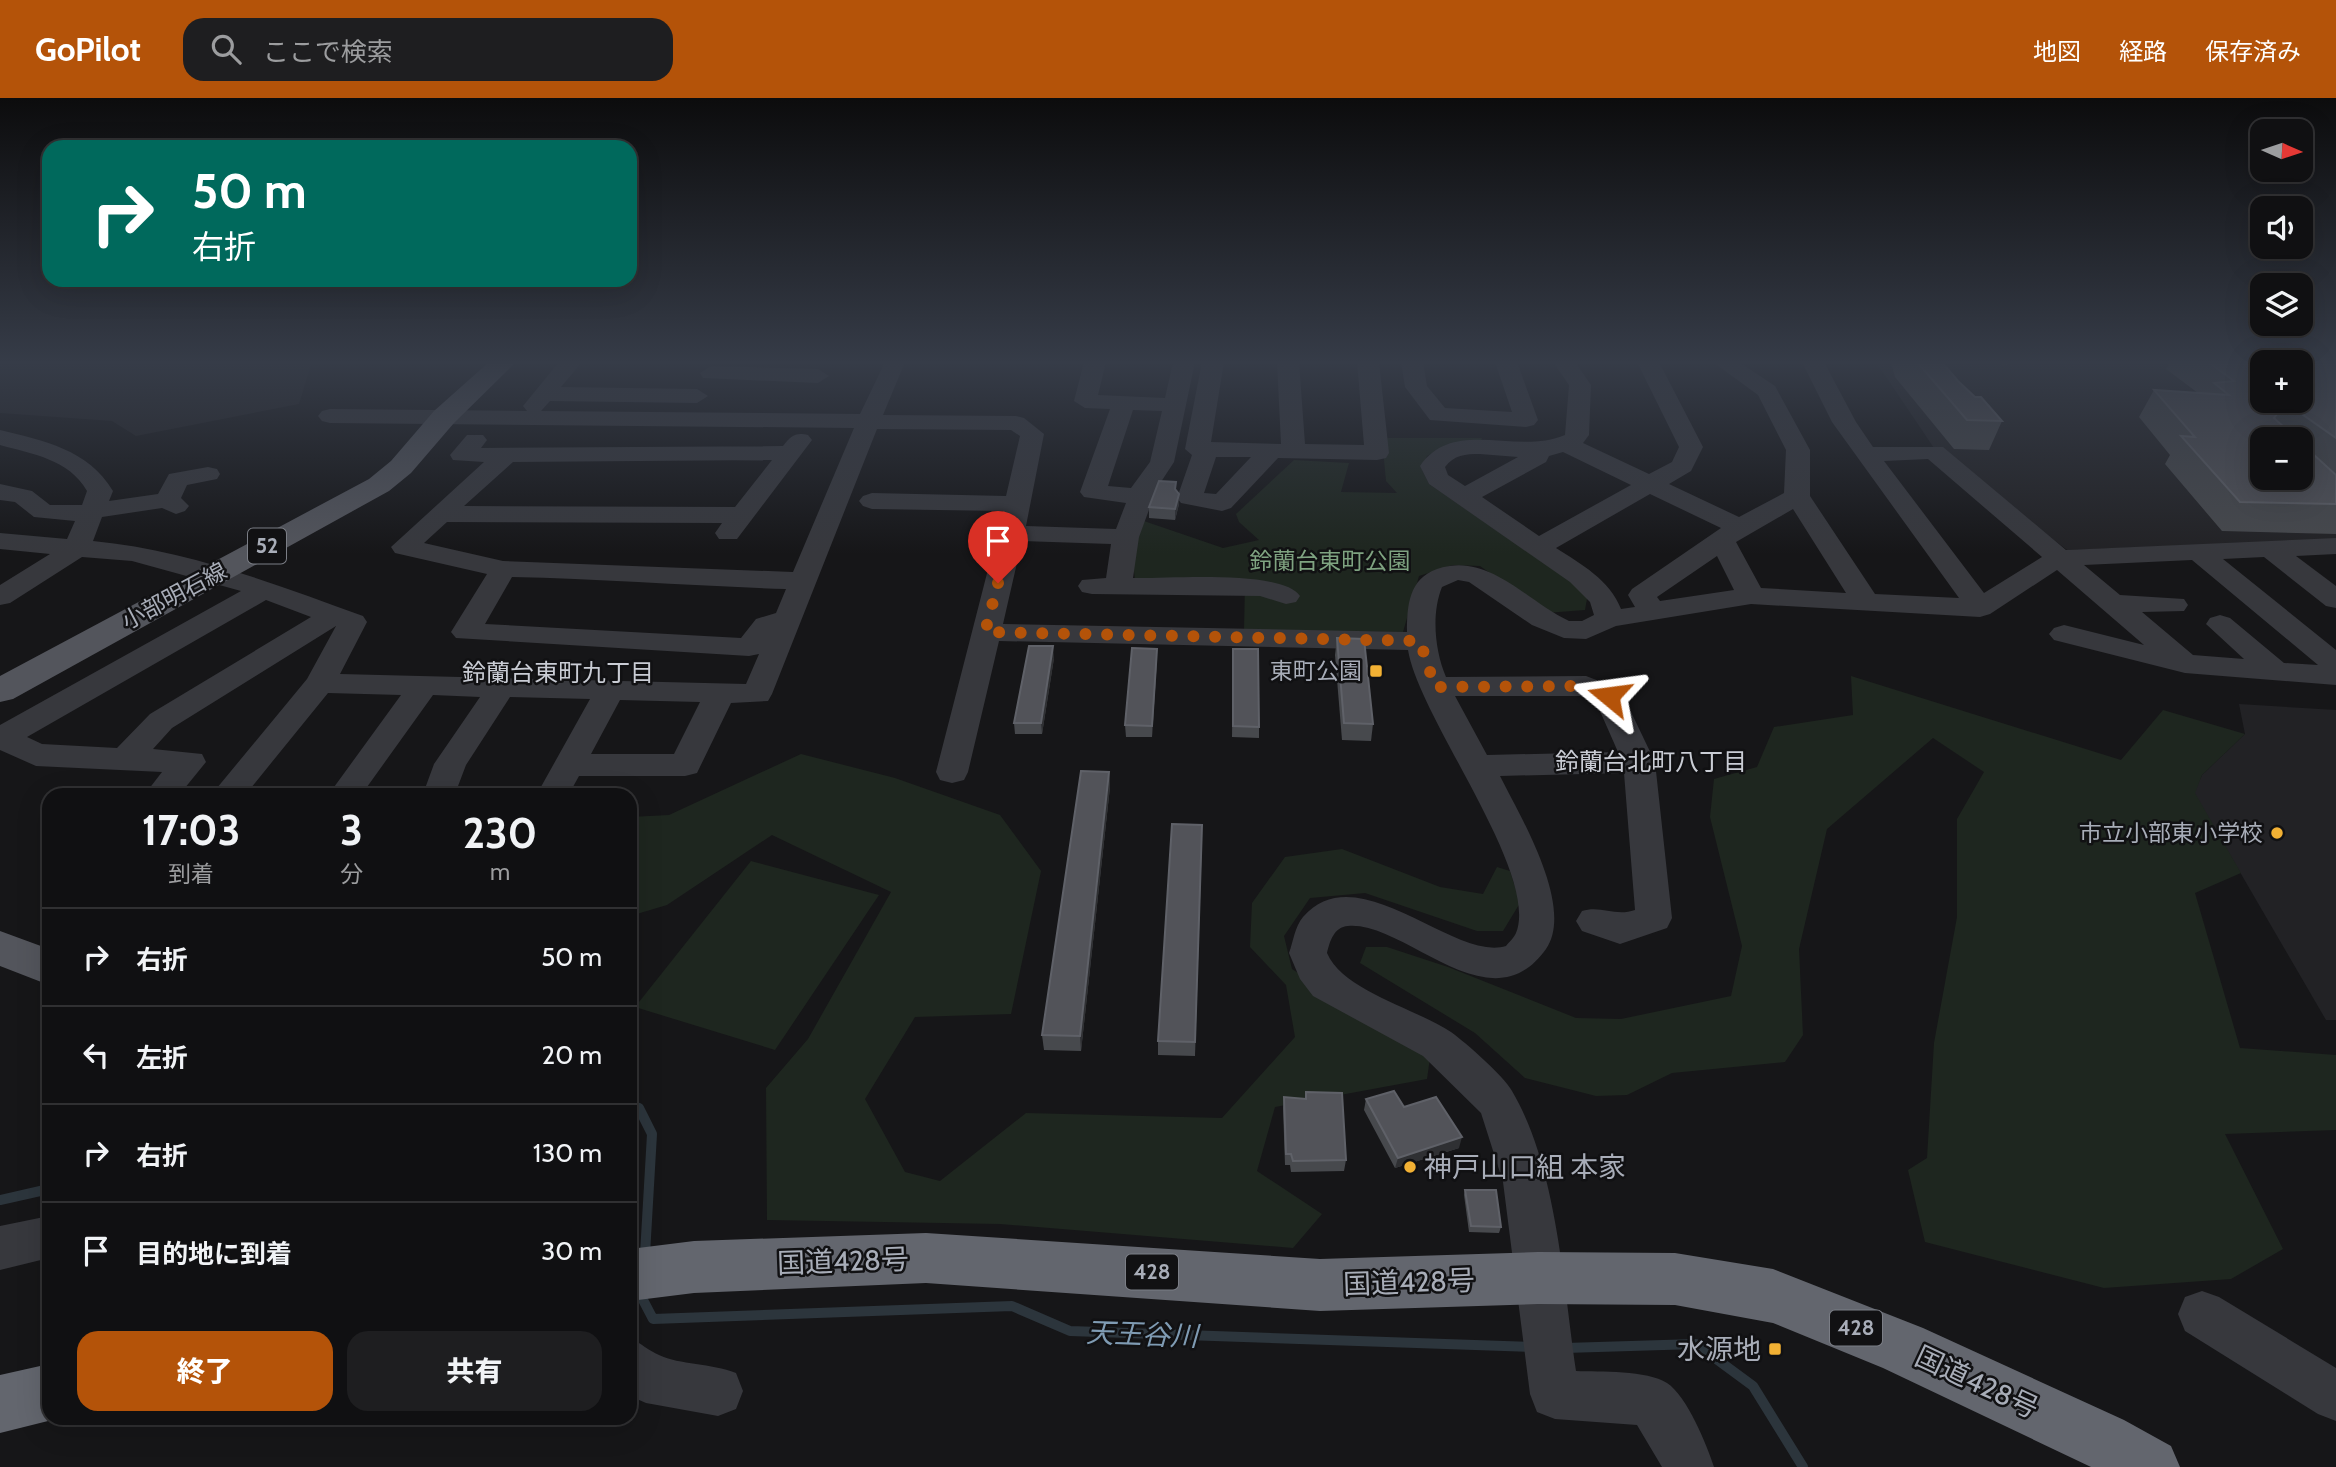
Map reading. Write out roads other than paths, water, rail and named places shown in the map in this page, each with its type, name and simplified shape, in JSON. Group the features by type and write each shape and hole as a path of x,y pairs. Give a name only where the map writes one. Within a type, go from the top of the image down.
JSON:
{"highway":[{"name":"国道428号","path":"637,1274 766,1264 926,1258 1320,1285 1540,1295 1675,1279 1773,1296 1903,1348 2103,1441 2150,1467"},
{"path":"0,1404 42,1394"}],"main road":[{"name":"小部明石線","path":"7,681 379,485 401,467 436,426"},
{"path":"0,948 42,965"}],"street":[{"path":"439,514 734,525 790,453 803,426"},
{"path":"320,683 757,694 866,426"},
{"path":"952,772 1011,533 1032,434 1019,426"},
{"path":"1116,426 1093,492 1140,497"},
{"path":"1170,426 1162,462 1140,497 1105,586 1263,588 1286,596"},
{"path":"1203,426 1197,449 1377,453 1374,426"},
{"path":"1206,449 1190,498 1222,503 1282,451 1284,426"},
{"path":"1463,497 1577,435 1578,426"},
{"path":"1538,547 1682,467 1691,447 1680,426"},
{"path":"1785,426 1798,450 1797,496 1868,604"},
{"path":"1847,426 1980,608"},
{"path":"0,437 75,461 93,474 100,491 77,548 0,597"},
{"path":"475,440 462,455 790,453"},
{"path":"1610,618 1603,599 1580,576 1438,479 1432,466 1438,456 1468,447 1551,447 1650,484 1731,533 1751,596"},
{"path":"1866,454 1934,452 2185,664"},
{"path":"506,454 404,547 503,569 803,581"},
{"path":"0,492 23,496 43,512 92,512 172,503 178,479 208,474"},
{"path":"1651,611 1642,595 1731,533 1797,496"},
{"path":"872,501 1017,504"},
{"path":"1011,533 1126,537"},
{"path":"0,541 132,553 264,590 353,622 320,683 233,788"},
{"path":"1688,1467 1681,1445 1651,1401 1555,1394 1525,1182 1510,1130 1496,1101 1437,1044 1327,985 1314,968 1308,953 1316,927 1340,912 1371,914 1443,948 1487,962 1519,957 1531,944 1537,929 1532,890 1511,834 1435,687 1420,641 1423,597 1433,579 1452,572 1472,574 1494,584 1546,622 1573,631 1597,629 1610,618 1632,617 1651,611 1751,596 1980,608 2058,558 2336,546"},
{"path":"2270,549 2336,600"},
{"path":"2198,552 2336,665"},
{"path":"2112,603 2178,598 2141,554"},
{"path":"503,569 466,632 749,647 766,625 787,620"},
{"path":"1,738 264,590"},
{"path":"127,757 161,720 334,615"},
{"path":"2220,624 2276,671"},
{"path":"985,632 1420,641"},
{"path":"2064,634 2185,664 2336,676"},
{"path":"1435,687 1586,686 1609,696 1639,762 1654,918 1620,930 1595,922"},
{"path":"349,788 423,687"},
{"path":"441,788 450,764 501,688"},
{"path":"557,788 572,765 610,691"},
{"path":"572,765 685,765 720,694"},
{"path":"1,738 36,755 127,757 190,762 166,788"},
{"path":"1477,766 1639,762"},
{"path":"0,1248 42,1239"},
{"path":"2202,1314 2336,1396"},
{"path":"637,1370 646,1378 718,1391"}],"waterway":[{"name":"天王谷川","path":"637,1107 652,1134 645,1254"},
{"name":"天王谷川","path":"0,1200 42,1191"},
{"name":"天王谷川","path":"643,1291 642,1298 653,1319 1012,1306 1070,1331 1532,1347"},
{"name":"天王谷川","path":"1565,1348 1696,1344 1753,1386 1803,1467"}],"place":[{"name":"東町公園","path":"1376,671"},
{"name":"市立小部東小学校","path":"2277,833"},
{"name":"神戸山口組 本家","path":"1410,1167"},
{"name":"水源地","path":"1775,1349"}],"district":[{"name":"鈴蘭台東町九丁目","path":"558,673"},
{"name":"鈴蘭台北町八丁目","path":"1651,762"}],"park label":[{"name":"鈴蘭台東町公園","path":"1330,561"}]}
